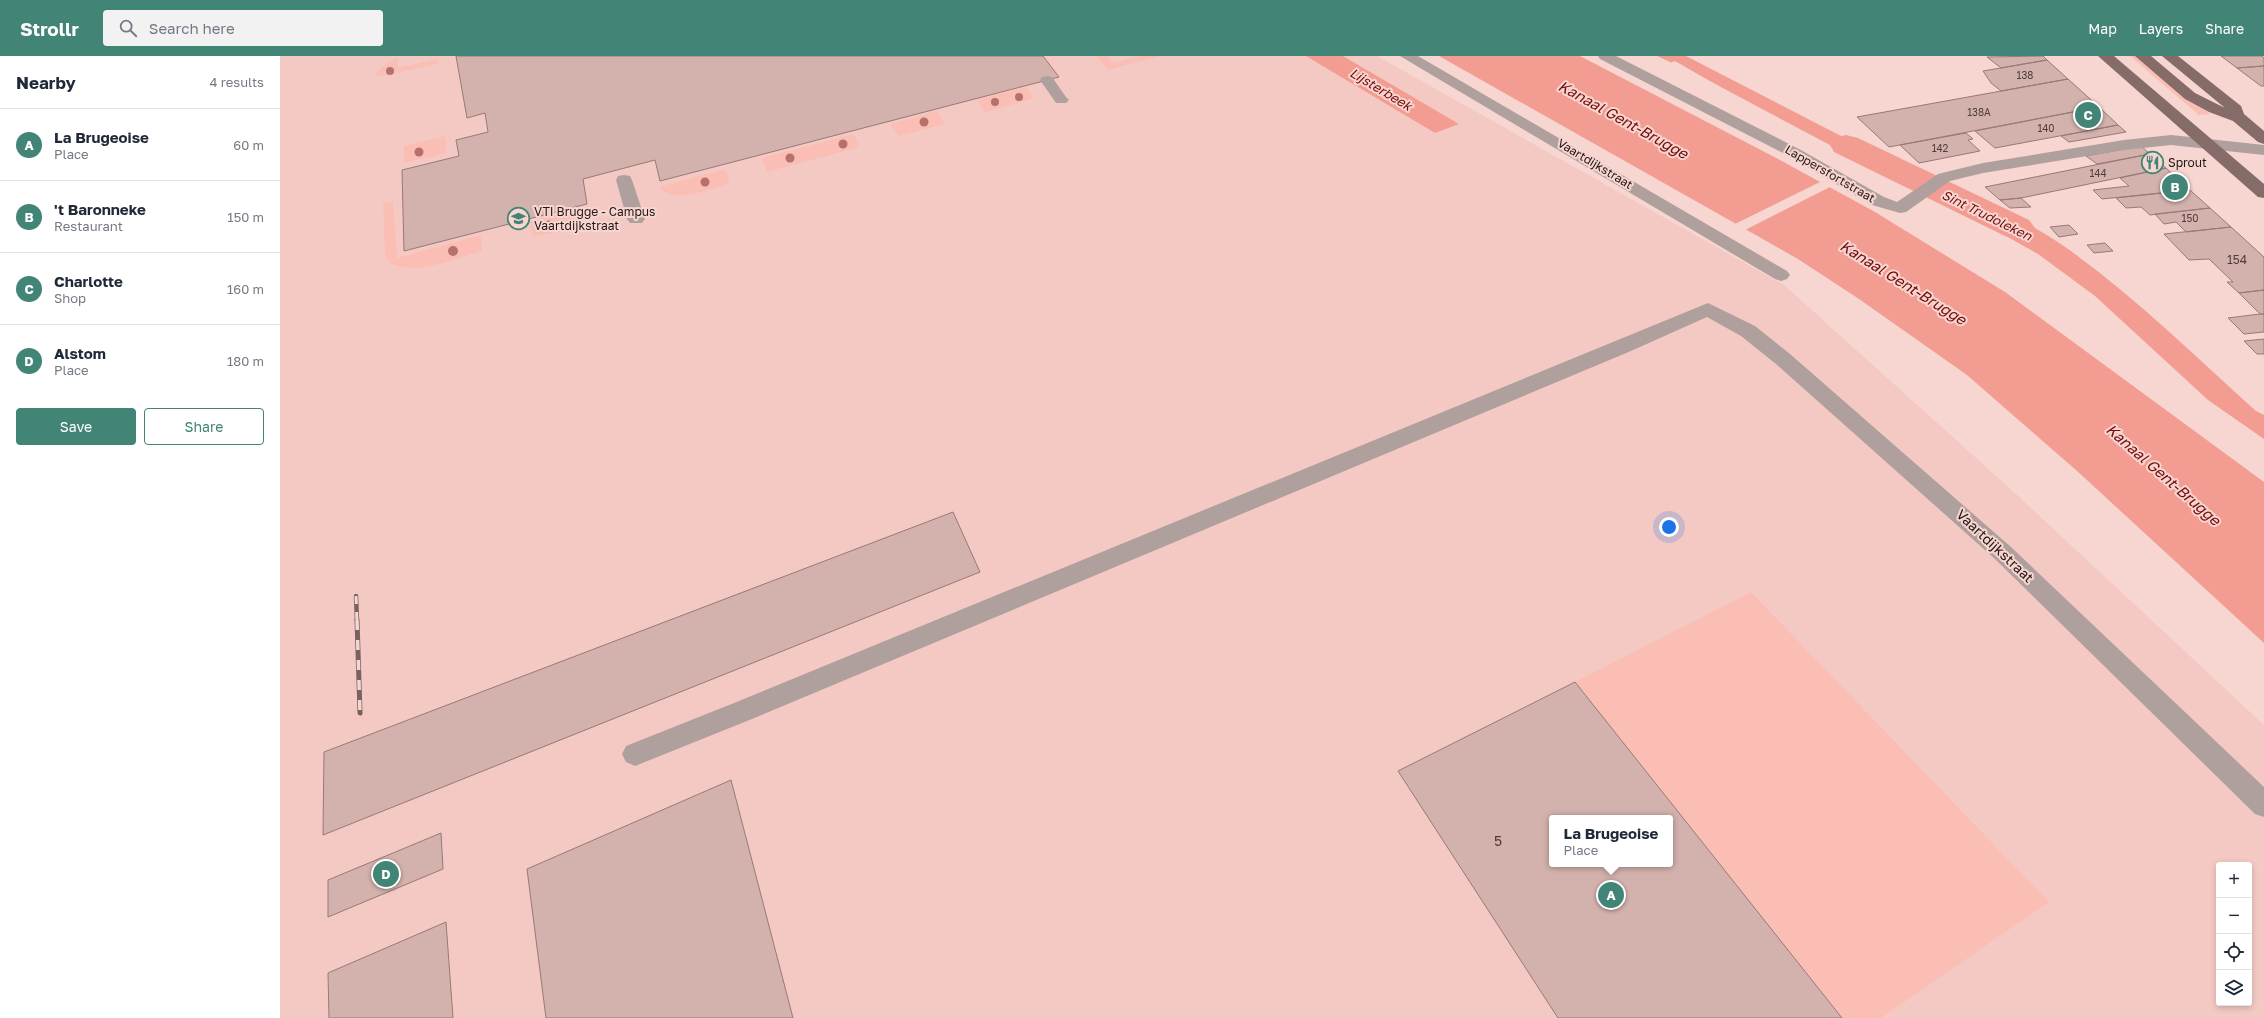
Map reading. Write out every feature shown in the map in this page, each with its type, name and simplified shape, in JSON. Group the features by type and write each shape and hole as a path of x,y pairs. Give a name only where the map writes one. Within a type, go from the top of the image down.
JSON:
{"main road":[{"path":"2105,56 2264,193"},
{"path":"2142,56 2190,96 2214,109 2239,118 2264,139"},
{"path":"2169,56 2236,109 2239,118"}],"street":[{"name":"Vaartdijkstraat","path":"1407,56 1576,153 1781,275"},
{"name":"Lappersfortstraat","path":"1605,56 1793,152 1878,201 1900,208 1944,177 1983,168 2124,145 2171,140 2264,150"},
{"path":"1046,80 1061,100"},
{"path":"624,180 636,219"},
{"name":"Vaartdijkstraat","path":"634,754 743,711 1624,346 1708,309 1748,331 1783,359 1936,493 2003,553 2264,805"}],"shaded area":[{"path":"280,56 1377,56 1784,285 2016,494 2264,725 2264,1018 280,1018"},
{"path":"1096,56 1107,56 1113,63 1139,56 1160,56 1108,70"},
{"path":"2130,56 2140,56 2210,114 2199,115"},
{"path":"398,57 398,68 436,59 438,64 377,77 376,73 386,64"},
{"path":"1027,87 1033,99 985,112 977,100"},
{"path":"937,111 945,124 899,136 890,124"},
{"path":"853,134 859,145 856,148 767,172 762,158"},
{"path":"445,136 446,153 404,163 404,146"},
{"path":"725,169 730,183 693,194 673,195 665,192 659,187"},
{"path":"393,201 397,258 481,235 482,251 448,262 424,267 401,267 390,263 385,255 383,203"},
{"path":"587,206 586,214 575,225 566,229 533,237 530,221"},
{"path":"1751,592 2049,902 1881,1018 1842,1018 1575,682"}],"water":[{"name":"Lijsterbeek","path":"1306,56 1343,56 1459,124 1435,133"},
{"name":"Kanaal Gent-Brugge","path":"1439,56 1580,56 1780,160 1875,212 2005,292 2264,482 2264,643 2076,470 1967,375 1859,299 1798,259"},
{"path":"1657,56 1686,56 1843,137 1913,166 1892,178 1702,77"},
{"path":"1970,196 2045,234 2093,267 2164,327 2256,411 2264,415 2264,439 2208,400 2095,296 2038,254 1954,207"}],"pier":[{"path":"1675,61 1781,122 1701,79 1668,64"},
{"path":"1822,181 1832,186 1743,231 1733,225"}],"building":[{"path":"456,56 1043,56 1059,77 660,181 655,160 583,179 587,204 404,251 402,170 459,156 456,140 488,132 485,113 467,118"},
{"path":"2043,56 2047,60 2001,68 1987,57"},
{"path":"2221,56 2262,56 2264,58 2264,66 2237,68"},
{"path":"2047,60 2068,79 2001,91 1991,83 1983,71"},
{"path":"2264,66 2264,86 2261,86 2237,68"},
{"path":"2068,79 2099,107 1889,147 1857,117"},
{"path":"2099,107 2118,125 1995,148 1975,131"},
{"path":"2118,125 2126,132 2069,142 2061,136"},
{"path":"1966,133 1973,139 1968,140 1980,151 1919,163 1900,145"},
{"path":"2141,146 2150,154 2097,164 2086,156"},
{"path":"2150,154 2166,168 2021,198 2000,200 1985,187"},
{"path":"2166,168 2190,190 2102,199 2093,190 2129,186 2120,178"},
{"path":"2190,190 2210,208 2150,215 2141,207 2126,208 2116,198"},
{"path":"2021,198 2031,207 2010,208 2000,200"},
{"path":"2210,208 2231,227 2186,232 2176,222 2164,224 2155,214"},
{"path":"2069,225 2078,234 2059,237 2050,227"},
{"path":"2231,227 2264,257 2264,290 2239,293 2227,282 2233,282 2209,259 2189,260 2164,234"},
{"path":"2105,243 2113,251 2094,253 2087,245"},
{"path":"2264,290 2264,314 2260,314 2239,293"},
{"path":"2264,314 2264,332 2244,334 2228,318"},
{"path":"2264,339 2264,354 2257,354 2244,341"},
{"path":"953,512 980,572 323,835 324,752"},
{"path":"1575,682 1842,1018 1558,1018 1398,771"},
{"path":"731,780 793,1018 546,1018 527,869"},
{"path":"441,833 443,869 328,917 328,880"},
{"path":"446,922 453,1018 329,1018 328,973"}],"waterway":[{"name":"Sint Trudoleken","path":"1846,145 2017,228"}],"railway":[{"path":"356,596 357,621"},
{"path":"357,620 360,713"}],"place":[{"name":"Charlotte","path":"2088,115"},
{"name":"Sprout","path":"2153,163"},
{"name":"'t Baronneke","path":"2175,187"},
{"name":"VTI Brugge - Campus Vaartdijkstraat","path":"519,219"},
{"name":"Alstom","path":"386,874"},
{"name":"La Brugeoise","path":"1611,895"}]}
